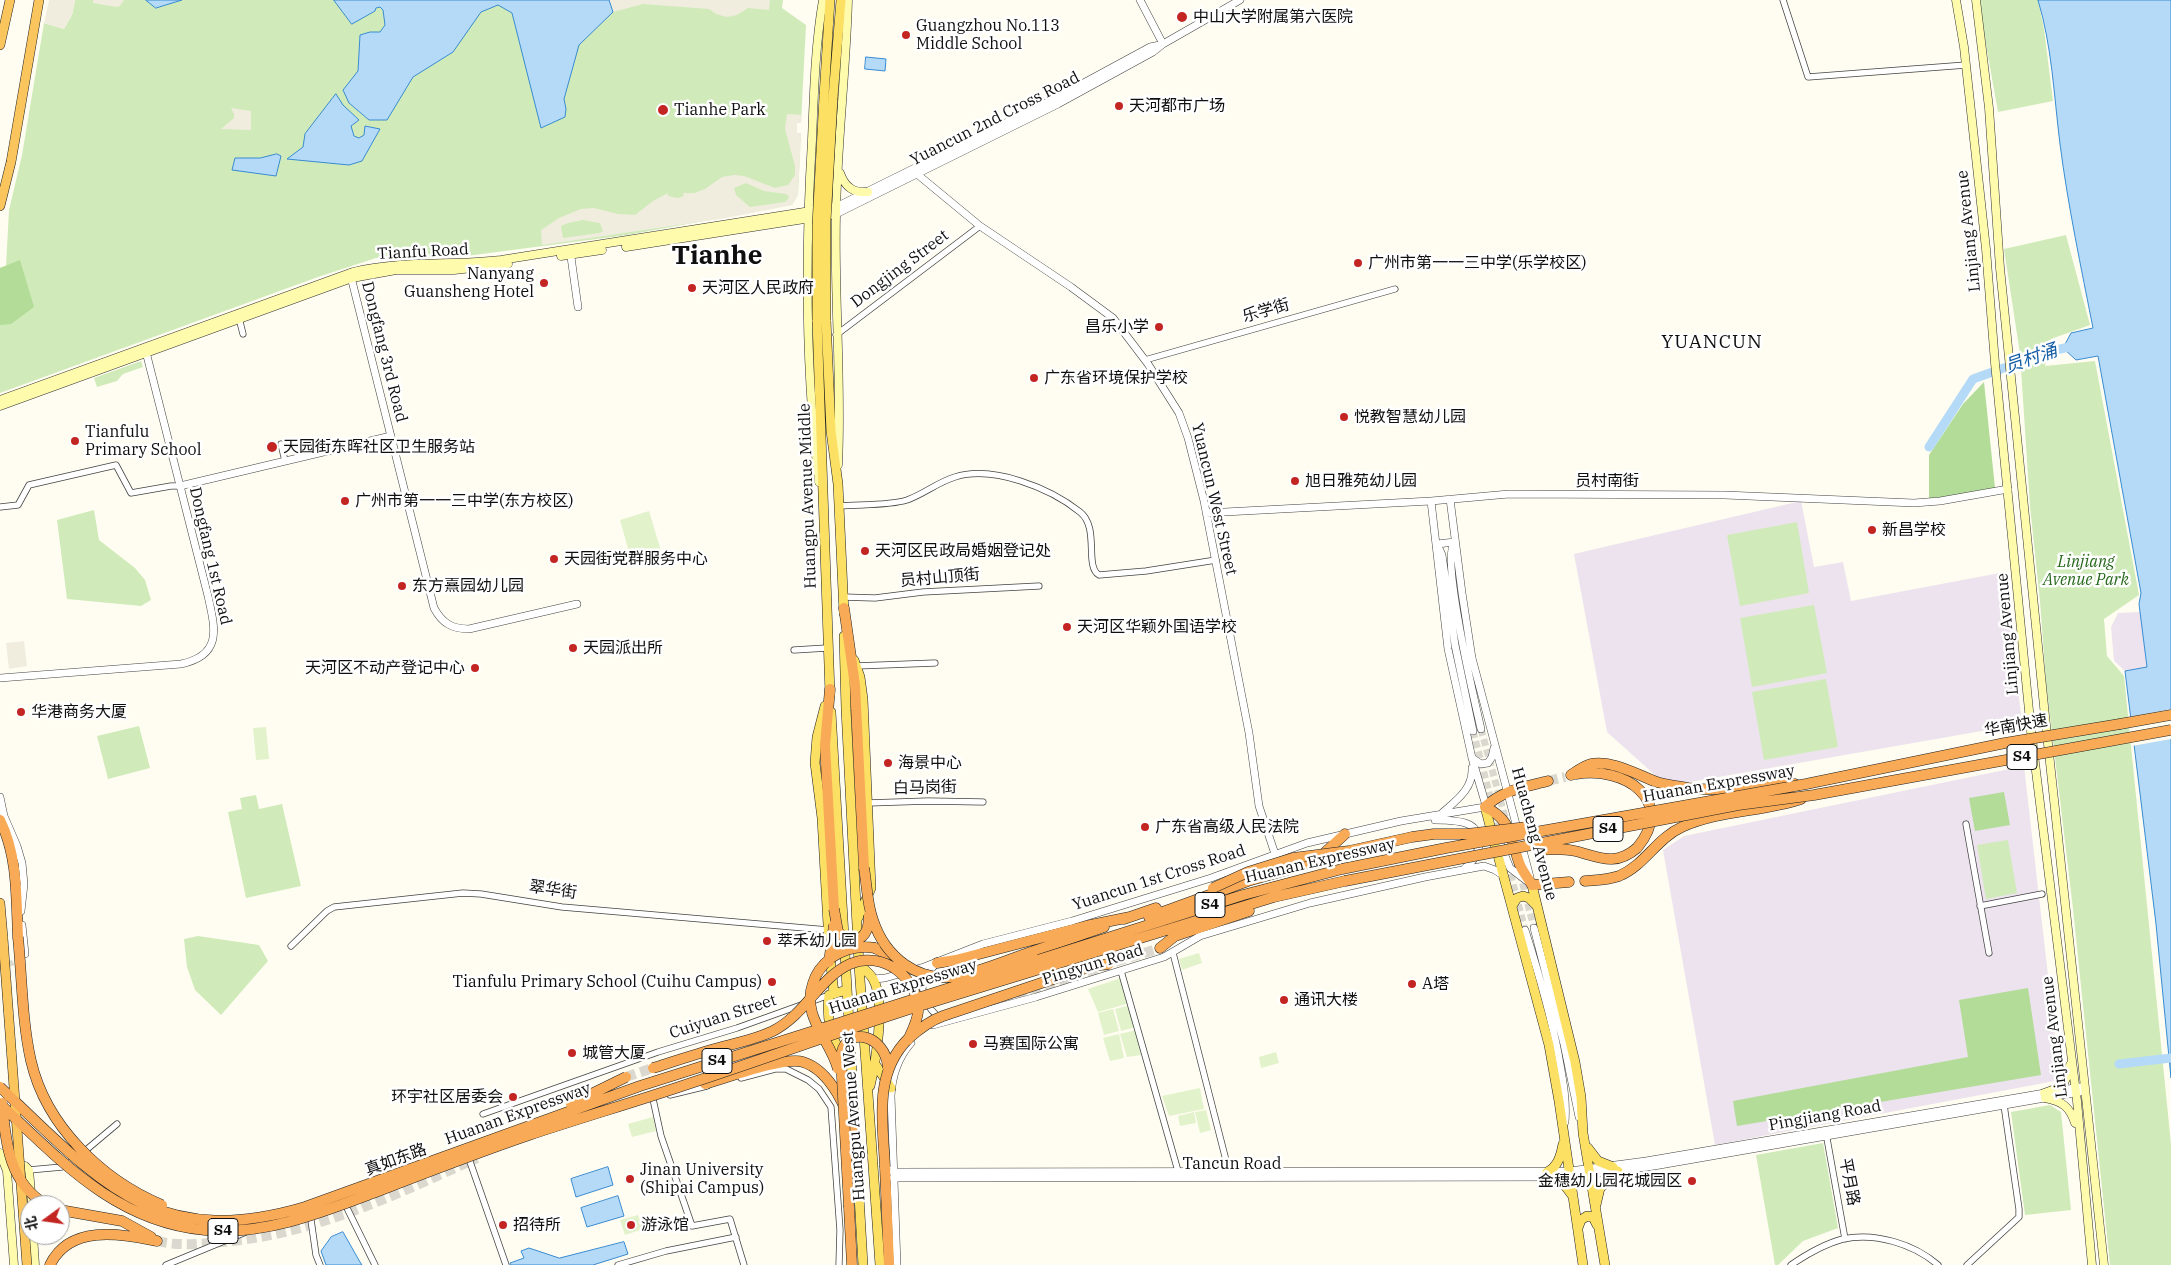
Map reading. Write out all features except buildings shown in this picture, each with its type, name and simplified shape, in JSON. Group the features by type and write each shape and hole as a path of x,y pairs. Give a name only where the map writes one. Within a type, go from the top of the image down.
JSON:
{"highway":[{"path":"0,206 11,162 39,0"},
{"path":"0,45 6,6"},
{"path":"830,689 825,745 834,909 837,929 843,937 848,940 855,940 866,933 869,920 864,868 856,696 844,608"},
{"name":"Huanan Expressway","path":"0,1104 72,1172 114,1201 134,1211 167,1223 196,1229 220,1231 264,1227 321,1212 522,1138 620,1107 1080,952 1243,895 1342,869 1806,784 2005,743 2171,716"},
{"name":"华南快速","path":"1814,795 2171,730"},
{"path":"1481,854 1501,855 1548,849 1567,850 1608,860 1624,856 1637,848 1648,832 1650,818 1647,801 1637,786 1624,778 1610,773 1587,772 1568,776 1582,768 1599,764 1608,764 1672,785 1710,789 1774,783 1806,784"},
{"path":"1548,781 1507,791 1485,807 1498,813 1504,819 1521,867 1532,885 1569,882"},
{"path":"1585,881 1616,877 1625,873 1660,842 1681,827 1716,818 1779,807 1814,795"},
{"name":"Huanan Expressway","path":"0,1086 84,1166 132,1199 158,1210 183,1217 210,1221 249,1220 290,1211 665,1077 1080,952 1274,897 1481,854 1738,805 1814,795"},
{"path":"0,820 10,842 14,858 18,937 31,1062 39,1086 55,1117 82,1150 130,1188 160,1204 210,1221"},
{"path":"843,1100 834,1056 811,1013 810,995 821,967 842,952 856,947 878,949 916,972 945,977 962,975 1194,896 1248,872 1282,861 1349,851 1434,834 1467,834 1593,822"},
{"path":"1301,866 1320,857 1345,834"},
{"path":"864,868 875,925 886,944 900,962"},
{"path":"1080,952 1119,928 1248,881 1287,870"},
{"path":"1160,948 1175,936 1286,896 1345,881"},
{"path":"0,903 27,1265"},
{"path":"814,994 831,956 834,909"},
{"path":"937,962 956,960 1086,926 1130,917"},
{"path":"653,1068 771,1032 795,1016 834,974 850,964 869,960 888,964 905,977 916,996 917,1016 908,1040"},
{"path":"889,1265 890,1172 882,1102 888,1068 899,1048 924,1025 943,1016 1092,966 1109,964"},
{"path":"0,981 22,1265"},
{"path":"852,1265 841,1056 844,1047 848,1042 861,1037 875,1042 885,1055 888,1068"},
{"path":"620,1107 750,1071 788,1062 802,1062 813,1068 827,1080 840,1099 856,1136"},
{"path":"463,1150 492,1135 579,1101 626,1077"},
{"path":"0,1082 7,1146 11,1164 21,1182 34,1195"},
{"path":"70,1212 122,1221 157,1240 121,1235 87,1236 70,1242"},
{"path":"50,1265 55,1255 65,1245"}],"main road":[{"path":"822,509 812,416 806,264 811,150 823,0"},
{"name":"Huangpu Avenue Middle","path":"830,0 826,221 821,320 822,509 827,648 847,990"},
{"name":"Huangpu Avenue Middle","path":"829,96 840,0"},
{"path":"838,484 840,412 836,335 836,210 848,0"},
{"name":"Linjiang Avenue","path":"1956,0 1966,65 1987,263 1994,363 2031,731 2075,1090 2092,1265"},
{"name":"Linjiang Avenue","path":"1976,0 1989,108 2000,268 2045,716 2104,1265"},
{"path":"811,150 816,159 824,162 831,161 840,152"},
{"path":"838,169 843,180 850,188 858,192 868,192"},
{"name":"Tianfu Road","path":"0,406 351,275 393,265 475,263 571,252 836,210"},
{"path":"1982,224 1990,232 1994,232 1997,224"},
{"path":"806,264 813,253 822,251 830,255 835,264"},
{"path":"1987,263 1990,258 1994,258 2000,268"},
{"name":"Tianfu Road","path":"0,400 239,318 351,275"},
{"name":"Huangpu Avenue Middle","path":"821,320 838,484 844,608 846,709 859,965"},
{"path":"2012,529 2015,522 2019,519 2022,519 2027,525"},
{"path":"851,651 862,690 872,888 857,920"},
{"path":"830,689 816,745 816,781 822,818 831,994 828,1014 831,1032 852,1072"},
{"path":"1485,807 1549,1045 1564,1131 1583,1265"},
{"name":"Huacheng Avenue","path":"1532,885 1575,1062 1581,1097 1582,1133 1605,1265"},
{"path":"1512,906 1517,898 1523,896 1529,898 1537,907"},
{"path":"859,965 873,979 877,992 879,1029 875,1064 868,1093"},
{"name":"Huangpu Avenue West","path":"859,965 880,1265"},
{"path":"831,994 847,990"},
{"name":"Huangpu Avenue West","path":"847,990 863,1265"},
{"path":"2045,1095 2064,1084 2071,1058"},
{"path":"875,1064 891,1088"},
{"path":"2045,1095 2060,1102 2071,1111 2080,1140"},
{"path":"0,1121 13,1144 20,1165"},
{"path":"1564,1131 1559,1159 1547,1175 1566,1186 1574,1198"},
{"path":"1582,1133 1594,1159 1615,1169 1604,1182 1596,1200 1598,1227"},
{"path":"0,1153 7,1171 14,1265"},
{"path":"2082,1167 2086,1162 2090,1161 2094,1166"},
{"path":"7,1171 14,1165 20,1165 29,1170 31,1195"},
{"path":"8,1186 20,1180 26,1181 31,1187"},
{"path":"1578,1229 1581,1220 1590,1215 1598,1227"},
{"path":"34,1245 35,1265"}],"street":[{"path":"1140,0 1163,44"},
{"name":"Yuancun 2nd Cross Road","path":"836,210 918,174 1058,104 1153,52 1163,44 1240,0"},
{"path":"1783,0 1808,77 1966,65"},
{"name":"Yuancun 2nd Cross Road","path":"836,210 868,192 1054,99 1150,47 1163,44"},
{"name":"Yuancun West Street","path":"918,174 980,226 1100,308 1121,327 1172,401 1184,425 1206,513 1249,733 1259,806 1275,854"},
{"name":"Dongjing Street","path":"836,335 980,226"},
{"path":"571,252 578,307"},
{"name":"Dongfang 3rd Road","path":"351,275 434,608 438,616 448,625 459,629 469,629 577,604"},
{"name":"乐学街","path":"1145,360 1395,289"},
{"path":"239,318 243,334"},
{"name":"Dongfang 1st Road","path":"0,678 181,664 192,662 206,652 213,640 213,624 146,350"},
{"path":"0,507 18,505 28,485 116,465 131,492 180,486 391,436"},
{"path":"281,444 286,461"},
{"path":"838,506 906,500 954,477 971,473 987,473 1016,480 1049,493 1081,513 1090,526 1094,569 1099,575 1154,570 1216,560"},
{"name":"员村南街","path":"1206,513 1431,501 1509,494 1725,495 1904,503 1940,501 2008,490"},
{"name":"Huacheng Avenue","path":"1450,499 1472,658 1532,885"},
{"path":"1431,501 1448,649 1485,807"},
{"path":"1437,544 1455,542"},
{"name":"Huacheng Avenue","path":"1455,542 1452,545 1451,552 1456,601 1466,666 1481,729"},
{"path":"1437,544 1442,555 1455,645 1473,731"},
{"name":"员村山顶街","path":"843,597 875,598 924,592 1039,586"},
{"path":"794,650 827,648"},
{"path":"856,666 935,663"},
{"path":"1472,758 1481,764 1488,763 1492,757 1494,746"},
{"path":"1439,816 1468,787 1472,775 1472,758"},
{"path":"0,797 4,816 18,846 22,863 24,884 21,915 25,954"},
{"name":"白马岗街","path":"868,803 983,802"},
{"name":"Yuancun 1st Cross Road","path":"873,979 885,978 937,962 984,944 1072,921 1211,878 1275,854 1345,834 1401,821 1485,807"},
{"path":"1419,819 1464,823 1475,829 1479,840 1479,851 1473,862 1463,870"},
{"path":"1966,824 1989,953"},
{"name":"Pingyun Road","path":"897,1265 890,1172 891,1088 898,1063 910,1044 936,1023 946,1022 1121,971 1173,953 1200,936 1288,908 1363,890 1484,866 1504,876"},
{"name":"翠华街","path":"291,946 326,911 334,907 463,892 562,907 828,930"},
{"path":"1980,906 2042,894"},
{"path":"1127,904 1130,917"},
{"name":"Huacheng Avenue","path":"1534,928 1564,1044 1582,1133"},
{"path":"1526,930 1548,1006 1562,1075 1566,1109 1564,1131"},
{"path":"1173,953 1229,1172"},
{"path":"937,962 923,985 924,996 934,1013 946,1022"},
{"path":"1121,971 1178,1171"},
{"name":"Cuiyuan Street","path":"483,1114 658,1052 737,1028 831,994"},
{"name":"真如东路","path":"166,1265 340,1194 498,1138 645,1094 653,1099 775,1069 786,1069 808,1080 819,1089 831,1107 840,1230 839,1265"},
{"name":"Pingjiang Road","path":"1570,1174 1615,1169 2085,1088"},
{"name":"Pingjiang Road","path":"1826,1133 2004,1106 2045,1095"},
{"path":"653,1099 661,1136 692,1226 730,1219 744,1265"},
{"path":"1967,1265 2018,1217 2019,1208 2004,1106"},
{"path":"29,1170 62,1167 80,1155 117,1124"},
{"name":"平月路","path":"1826,1133 1846,1239"},
{"path":"463,1150 506,1265"},
{"name":"Tancun Road","path":"890,1172 1178,1171 1547,1175"},
{"name":"Tancun Road","path":"890,1172 1570,1174"},
{"path":"340,1194 375,1265"},
{"path":"309,1206 316,1255 320,1265"},
{"path":"618,1265 638,1262 736,1237"},
{"path":"1792,1265 1828,1244 1846,1239 1873,1238 1899,1243 1929,1258 1938,1265"}],"shaded area":[{"path":"49,0 75,0 72,15 64,29 44,23"},
{"path":"93,0 124,0 120,6 116,7 93,3"},
{"path":"609,0 770,0 769,10 748,8 737,15 727,17 716,14 709,9 643,4 613,12"},
{"path":"231,108 251,111 251,130 221,129 234,118"},
{"path":"787,114 802,115 801,123 797,123 797,133 801,133 798,195 792,205 726,218 542,245 541,230 559,218 581,209 594,208 618,214 635,215 653,201 668,193 668,196 678,198 684,196 683,193 694,193 705,189 722,177 734,175 744,176 775,188 788,185 795,175 795,166 785,129","holes":["746,183 764,191 786,194 789,196 788,199 785,202 750,207 736,195 734,188","583,220 600,223 603,231 563,238 561,226"]},
{"path":"1801,501 1814,567 1843,562 1851,601 2005,572 2022,724 1690,782 1677,782 1656,776 1607,732 1574,554"},
{"path":"2140,612 2147,668 2125,671 2114,661 2111,627 2118,613"},
{"path":"24,641 27,666 9,669 6,643"},
{"path":"2024,766 2060,1080 1715,1145 1663,850 1684,836"}],"green space":[{"name":"Tianhe Park","path":"75,0 783,0 782,8 806,25 801,123 797,123 797,133 801,133 798,195 792,205 627,235 459,257 376,258 318,277 0,393 0,268 6,266 9,210 22,155 44,23 64,29 72,15"},
{"path":"1978,0 2038,0 2044,29 2053,101 1998,112"},
{"name":"Linjiang Avenue Park","path":"2066,235 2090,325 2051,339 2045,366 2095,361 2139,595 2104,619 2107,656 2124,676 2171,1144 2171,1265 2110,1265 2073,909 2046,682 2030,506 2020,354 2004,249"},
{"path":"20,260 34,307 11,324 0,325 0,268"},
{"path":"141,361 143,367 123,374 117,381 97,387 94,378"},
{"path":"1984,382 1995,488 1955,497 1929,498 1929,455 1963,404"},
{"path":"94,510 99,540 135,568 145,580 151,600 141,606 67,599 57,520"},
{"path":"649,511 662,554 632,563 620,520"},
{"path":"1797,522 1809,593 1740,606 1727,535"},
{"path":"1814,605 1827,673 1752,687 1740,618"},
{"path":"1826,679 1838,747 1764,760 1752,692"},
{"path":"139,726 150,768 108,779 97,736"},
{"path":"266,727 269,759 256,760 253,728"},
{"path":"2004,792 2010,825 1975,831 1969,798"},
{"path":"256,795 259,809 282,804 301,886 246,898 228,812 242,809 240,798"},
{"path":"2008,840 2017,893 1986,899 1977,845"},
{"path":"198,936 259,945 268,961 221,1015 195,990 187,967 184,939"},
{"path":"1199,953 1202,963 1182,970 1179,959"},
{"path":"1121,978 1130,1003 1098,1012 1088,989"},
{"path":"2028,988 2041,1075 1737,1126 1733,1101 1968,1057 1959,1000"},
{"path":"1130,1005 1136,1027 1121,1031 1115,1009"},
{"path":"1113,1009 1119,1031 1104,1035 1098,1013"},
{"path":"1136,1030 1141,1055 1127,1057 1120,1034"},
{"path":"1119,1034 1124,1058 1110,1061 1103,1038"},
{"path":"1276,1052 1279,1063 1261,1068 1259,1057"},
{"path":"1200,1088 1204,1109 1169,1116 1162,1096"},
{"path":"2050,1105 2061,1112 2071,1210 2025,1215 2011,1112"},
{"path":"1206,1110 1211,1130 1200,1133 1195,1112"},
{"path":"1194,1112 1196,1123 1180,1126 1178,1116"},
{"path":"653,1117 656,1131 632,1137 628,1124"},
{"path":"1823,1143 1838,1228 1803,1241 1778,1265 1775,1265 1756,1155"},
{"name":"游泳馆","path":"638,1215 643,1229 625,1235 620,1220"}],"water":[{"path":"146,0 182,0 156,8"},
{"path":"334,0 609,0 613,12 579,45 564,99 565,117 541,128 512,13 498,5 481,12 453,52 413,77 387,120 369,120 349,103 343,90 358,71 360,35 380,32 385,25 383,10 380,7 376,8 375,11 352,24"},
{"path":"2038,0 2171,0 2171,1078 2156,924 2125,671 2147,667 2139,604 2141,593 2098,356 2076,360 2063,348 2071,333 2093,328 2067,190 2050,53"},
{"path":"866,57 886,59 885,71 865,69"},
{"path":"336,94 343,105 359,120 351,126 354,136 359,138 364,135 365,126 380,129 362,161 349,165 287,159 303,147 305,134"},
{"path":"277,154 281,156 276,176 232,170 235,158 260,158"},
{"path":"608,1167 613,1185 576,1197 571,1179"},
{"path":"618,1196 624,1216 587,1227 581,1208"},
{"path":"343,1232 362,1265 326,1265 321,1251 331,1237"},
{"path":"624,1242 628,1254 593,1265 511,1265 510,1263 524,1258 521,1251 529,1248 559,1258"}],"pier":[{"path":"2171,709 2171,739 2132,746 2129,717"}],"waterway":[{"name":"员村涌","path":"1929,447 1973,379 2051,351 2074,346"},
{"path":"2119,1064 2171,1058"}],"tunnel":[{"path":"1481,729 1506,821"},
{"path":"1473,731 1500,834"},
{"path":"1548,781 1565,777"},
{"path":"1508,864 1525,930"},
{"path":"1520,873 1534,928"},
{"path":"1003,1004 1098,971 1109,964 1160,948"},
{"path":"0,967 21,958"},
{"path":"626,1077 653,1068"},
{"path":"157,1241 181,1244 205,1243 255,1238 288,1231 320,1222 384,1199 477,1158"}],"place":[{"name":"中山大学附属第六医院","path":"1182,17"},
{"name":"Guangzhou No.113 Middle School","path":"906,35"},
{"name":"天河都市广场","path":"1119,106"},
{"name":"Tianhe Park","path":"663,110"},
{"name":"广州市第一一三中学(乐学校区)","path":"1358,263"},
{"name":"Nanyang Guansheng Hotel","path":"544,283"},
{"name":"天河区人民政府","path":"692,288"},
{"name":"昌乐小学","path":"1159,327"},
{"name":"广东省环境保护学校","path":"1034,378"},
{"name":"悦教智慧幼儿园","path":"1344,417"},
{"name":"Tianfulu Primary School","path":"75,441"},
{"name":"天园街东晖社区卫生服务站","path":"272,447"},
{"name":"旭日雅苑幼儿园","path":"1295,481"},
{"name":"广州市第一一三中学(东方校区)","path":"345,501"},
{"name":"新昌学校","path":"1872,530"},
{"name":"天河区民政局婚姻登记处","path":"865,551"},
{"name":"天园街党群服务中心","path":"554,559"},
{"name":"东方熹园幼儿园","path":"402,586"},
{"name":"天河区华颖外国语学校","path":"1067,627"},
{"name":"天园派出所","path":"573,648"},
{"name":"天河区不动产登记中心","path":"475,668"},
{"name":"华港商务大厦","path":"21,712"},
{"name":"海景中心","path":"888,763"},
{"name":"广东省高级人民法院","path":"1145,827"},
{"name":"萃禾幼儿园","path":"767,941"},
{"name":"Tianfulu Primary School (Cuihu Campus)","path":"772,982"},
{"name":"A塔","path":"1412,984"},
{"name":"通讯大楼","path":"1284,1000"},
{"name":"马赛国际公寓","path":"973,1044"},
{"name":"城管大厦","path":"572,1053"},
{"name":"环宇社区居委会","path":"513,1097"},
{"name":"Jinan University (Shipai Campus)","path":"630,1179"},
{"name":"金穗幼儿园花城园区","path":"1692,1181"},
{"name":"招待所","path":"503,1225"},
{"name":"游泳馆","path":"631,1225"}],"district":[{"name":"Tianhe","path":"717,256"},
{"name":"YUANCUN","path":"1712,343"}]}
